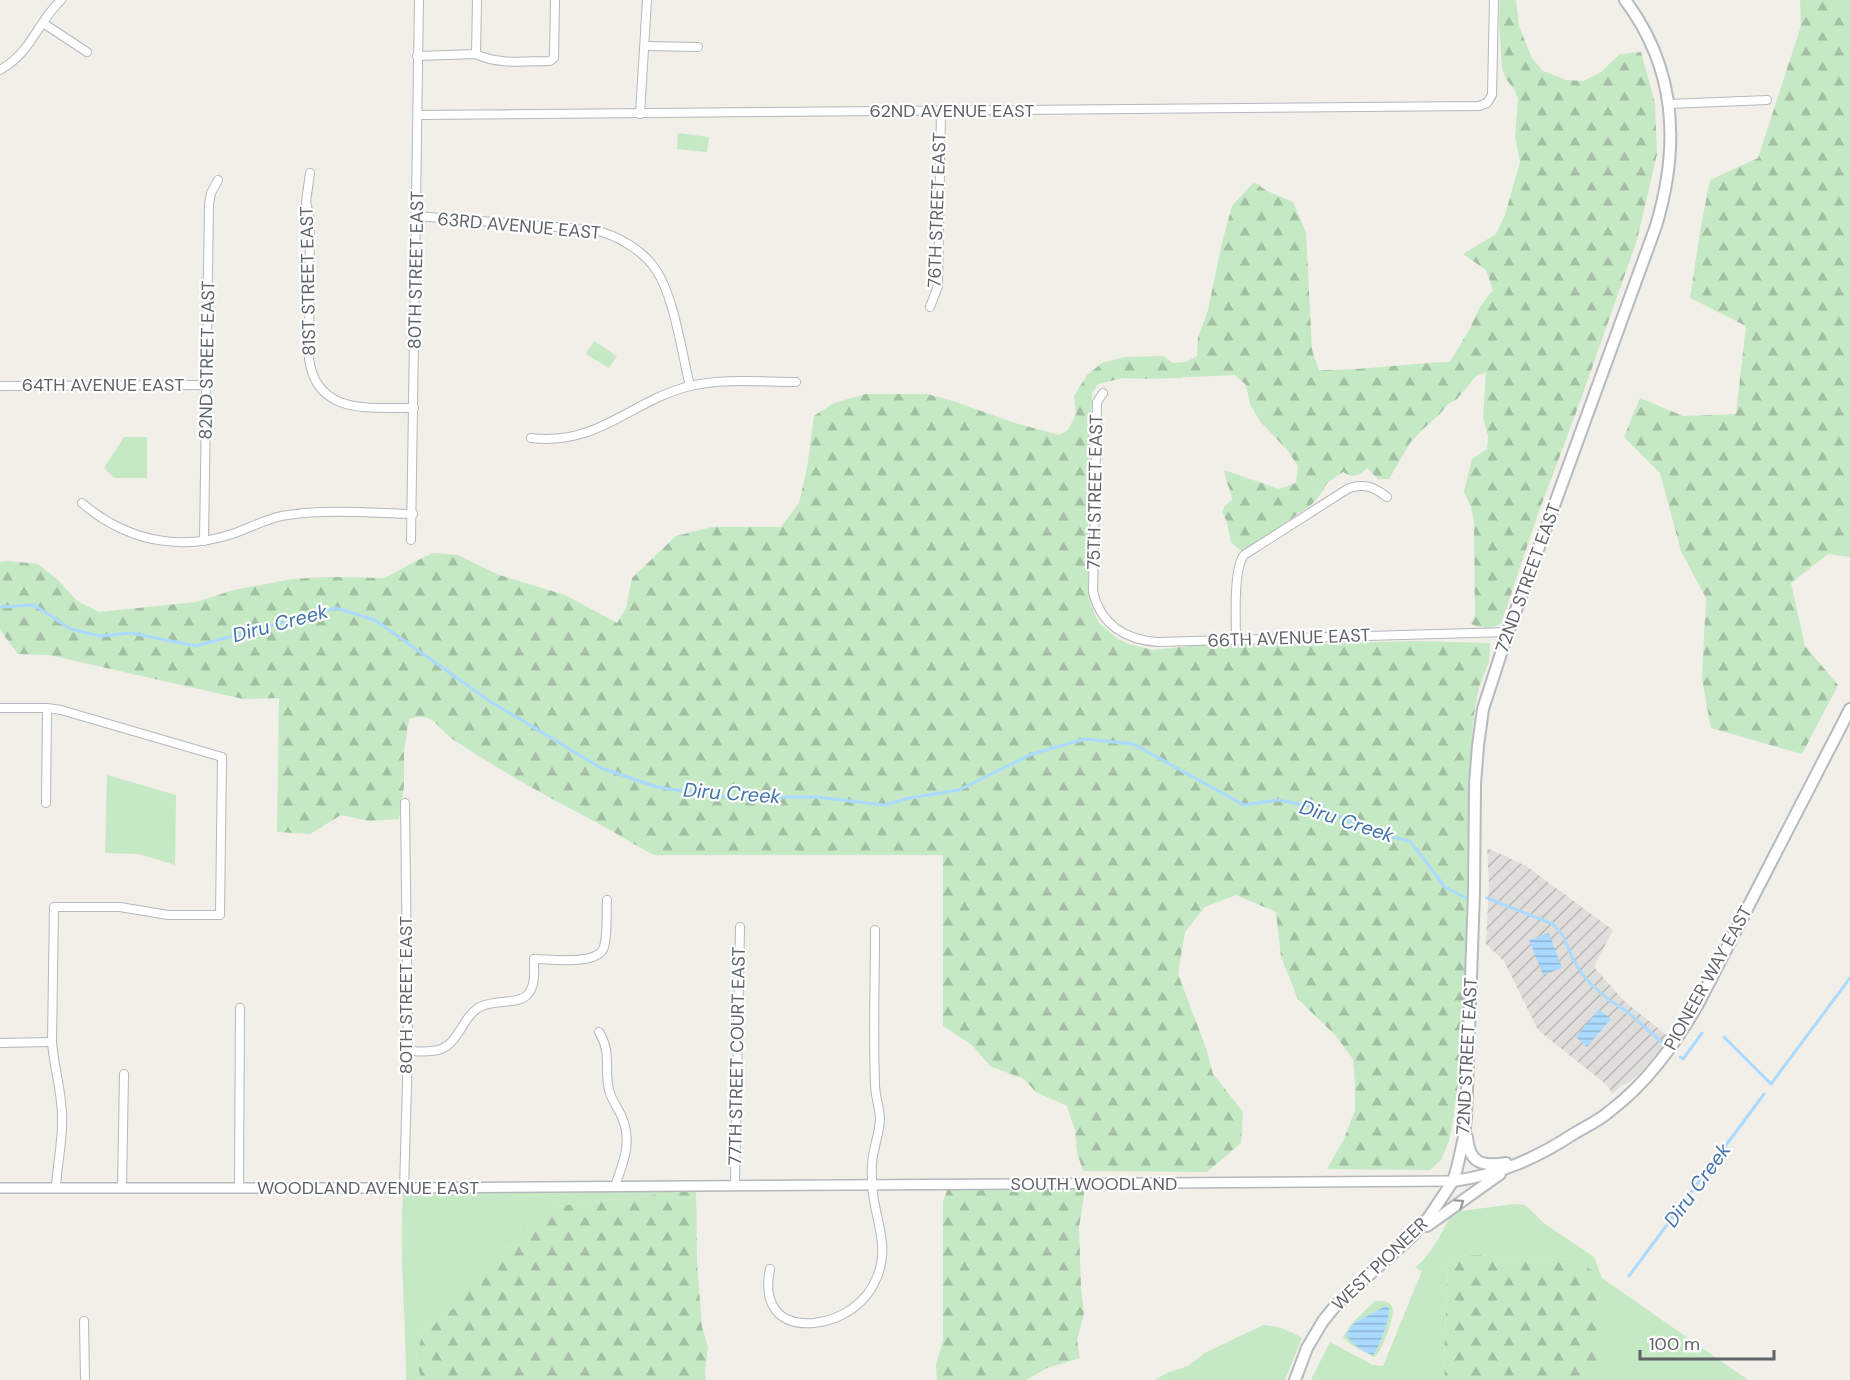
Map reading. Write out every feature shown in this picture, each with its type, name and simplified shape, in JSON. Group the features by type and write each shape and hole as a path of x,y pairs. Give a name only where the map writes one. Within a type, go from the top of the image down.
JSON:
{"main road":[{"name":"72ND STREET EAST","path":"1453,1180 1461,1152 1466,1117 1478,746 1483,709 1508,632 1662,206 1670,157 1672,130 1669,104 1661,71 1645,32 1625,0"},
{"name":"PIONEER WAY EAST","path":"1453,1180 1476,1178 1530,1160 1610,1112 1646,1078 1678,1038 1721,960 1850,709"},
{"path":"1466,1117 1470,1151 1478,1162 1492,1165 1530,1160"},
{"path":"1412,1236 1508,1168"},
{"name":"WEST PIONEER","path":"1295,1380 1313,1336 1336,1305 1412,1236 1429,1217 1453,1180"}],"street":[{"path":"0,70 19,57 28,47 61,0"},
{"name":"80TH STREET EAST","path":"411,540 419,0"},
{"path":"476,54 477,0"},
{"path":"417,56 476,54 498,61 550,61 554,58 555,0"},
{"path":"640,114 647,0"},
{"name":"62ND AVENUE EAST","path":"418,115 1468,106 1487,103 1491,98 1494,0"},
{"path":"43,23 87,52"},
{"path":"645,46 698,47"},
{"path":"1669,104 1767,100"},
{"name":"76TH STREET EAST","path":"930,307 938,286 941,111"},
{"name":"81ST STREET EAST","path":"310,173 306,202 310,219 309,359 313,376 329,396 344,405 414,408"},
{"name":"82ND STREET EAST","path":"204,542 209,204 218,180"},
{"name":"63RD AVENUE EAST","path":"416,216 595,230 619,239 642,254 660,276 668,297 690,386"},
{"path":"531,438 550,440 584,434 602,427 659,396 690,386 734,382 796,382"},
{"name":"64TH AVENUE EAST","path":"0,386 207,385"},
{"name":"75TH STREET EAST","path":"1093,592 1097,402 1103,393"},
{"path":"1236,640 1237,576 1239,563 1244,555 1348,488 1358,485 1372,486 1387,497"},
{"path":"82,503 106,522 136,536 170,543 204,542 228,536 270,519 305,512 413,514"},
{"name":"66TH AVENUE EAST","path":"1093,592 1098,607 1107,621 1120,632 1158,642 1508,632"},
{"path":"0,708 62,710 222,757 220,915 168,915 120,907 54,907 52,1042 60,1086 62,1120 56,1188"},
{"path":"46,803 47,708"},
{"name":"80TH STREET EAST","path":"404,1188 408,1051 405,803"},
{"path":"408,1051 441,1049 452,1040 469,1016 478,1008 491,1003 519,1000 526,996 534,980 534,959 584,959 597,956 604,944 607,900"},
{"name":"77TH STREET COURT EAST","path":"735,1185 740,927"},
{"path":"770,1269 768,1279 770,1299 777,1313 802,1323 836,1318 855,1307 865,1299 878,1276 882,1256 881,1232 872,1186 873,1157 880,1123 875,1082 875,930"},
{"path":"239,1188 240,1008"},
{"path":"599,1032 608,1051 610,1093 624,1122 627,1136 625,1158 615,1186"},
{"path":"0,1043 52,1042"},
{"path":"122,1188 124,1074"},
{"name":"SOUTH WOODLAND","path":"735,1185 872,1186 1453,1180"},
{"name":"WOODLAND AVENUE EAST","path":"0,1188 735,1185"},
{"path":"84,1321 85,1380"}],"shaded area":[{"path":"1487,848 1526,866 1613,930 1594,967 1623,1000 1670,1038 1639,1074 1612,1094 1608,1086 1538,1030 1504,961 1486,944 1489,884"}],"green space":[{"path":"1500,0 1516,0 1519,26 1532,58 1543,71 1566,80 1583,81 1601,72 1620,54 1641,52 1655,103 1657,154 1637,240 1538,514 1501,624 1486,628 1471,624 1475,616 1474,521 1464,492 1472,459 1487,449 1488,436 1483,418 1486,372 1476,376 1457,399 1448,404 1410,443 1389,479 1378,479 1367,468 1361,474 1351,476 1343,472 1327,483 1311,505 1244,551 1231,542 1227,522 1222,512 1232,500 1224,470 1279,489 1296,483 1298,466 1287,450 1259,420 1250,404 1246,385 1235,375 1123,378 1098,384 1092,393 1088,528 1089,595 1093,611 1100,624 1118,639 1153,650 1198,645 1416,641 1490,643 1489,662 1479,687 1474,714 1469,777 1465,990 1459,1075 1449,1141 1441,1160 1430,1170 1327,1169 1344,1139 1355,1110 1353,1059 1335,1035 1298,999 1281,957 1276,912 1236,895 1205,907 1185,932 1178,974 1206,1048 1213,1074 1243,1112 1241,1143 1207,1172 1083,1171 1077,1152 1075,1130 1067,1106 1036,1092 1024,1079 990,1066 972,1045 943,1026 943,855 654,855 504,771 454,740 434,722 424,717 409,719 404,750 404,786 399,819 369,821 341,815 310,834 277,832 279,698 243,699 49,655 18,654 0,630 0,562 38,564 58,580 77,601 99,612 196,602 234,590 292,579 385,578 433,553 458,555 499,575 565,595 617,623 626,608 632,578 676,536 712,527 781,527 799,503 807,468 814,416 834,403 866,394 927,394 1059,435 1068,430 1076,414 1074,396 1087,375 1102,363 1124,357 1163,356 1173,363 1186,362 1197,356 1198,337 1208,310 1232,206 1254,182 1267,191 1293,202 1306,232 1312,350 1319,370 1450,362 1481,305 1493,290 1486,270 1463,254 1496,234 1505,215 1520,162 1515,137 1518,99 1502,67"},
{"path":"1800,0 1850,0 1850,557 1828,554 1791,583 1805,646 1838,685 1802,754 1711,728 1702,679 1706,598 1681,551 1660,473 1624,437 1640,398 1683,416 1736,414 1746,326 1690,298 1701,226 1710,180 1758,158 1801,26"},
{"path":"678,133 709,137 707,152 677,149"},
{"path":"594,341 617,356 609,368 586,354"},
{"path":"124,437 147,437 147,478 114,478 104,468"},
{"path":"107,775 176,795 175,865 139,854 105,853"},
{"path":"951,1188 1085,1188 1079,1228 1084,1313 1077,1340 1080,1358 1047,1368 1026,1380 937,1380 936,1364 943,1341 943,1202 947,1190"},
{"path":"696,1190 551,1207 454,1308 423,1332 416,1357 421,1380 406,1380 403,1194"},
{"path":"696,1190 697,1263 702,1327 708,1347 706,1380 421,1380 416,1357 423,1332 454,1308 499,1247 528,1221 551,1207"},
{"path":"1515,1204 1525,1205 1545,1224 1594,1257 1602,1278 1568,1258 1536,1261 1480,1255 1454,1255 1448,1266 1445,1380 1311,1380 1330,1342 1373,1365 1383,1366 1422,1271 1415,1268 1432,1249 1453,1212"},
{"path":"1454,1255 1480,1255 1536,1261 1568,1258 1578,1261 1602,1278 1602,1380 1445,1380 1448,1266"},
{"path":"1602,1278 1748,1380 1602,1380"},
{"path":"1375,1301 1387,1302 1392,1307 1390,1325 1376,1356 1373,1357 1350,1344 1343,1337 1352,1323","holes":["1385,1306 1389,1314 1383,1335 1373,1355 1357,1346 1354,1323"]},
{"path":"1263,1325 1283,1329 1302,1338 1285,1380 1155,1380 1188,1366 1205,1353"}],"water":[{"path":"1549,933 1562,968 1543,975 1529,940"},
{"path":"1599,1009 1611,1019 1587,1047 1576,1037"},
{"path":"1385,1306 1389,1308 1388,1319 1373,1355 1351,1342 1346,1335 1354,1323"}],"waterway":[{"name":"Diru Creek","path":"0,607 34,605 71,629 100,636 131,633 196,646 336,608 375,620 488,700 601,768 657,787 722,797 817,797 884,805 959,790 1032,754 1085,739 1133,744 1244,805 1278,800 1325,809 1373,833 1410,841 1445,887 1466,898"},
{"name":"Diru Creek","path":"1487,898 1553,924 1563,936 1581,973 1592,985 1664,1044"},
{"name":"Diru Creek","path":"1724,1037 1771,1084 1850,978"},
{"name":"Diru Creek","path":"1680,1057 1683,1059 1702,1033"},
{"name":"Diru Creek","path":"1629,1276 1764,1094"}]}
